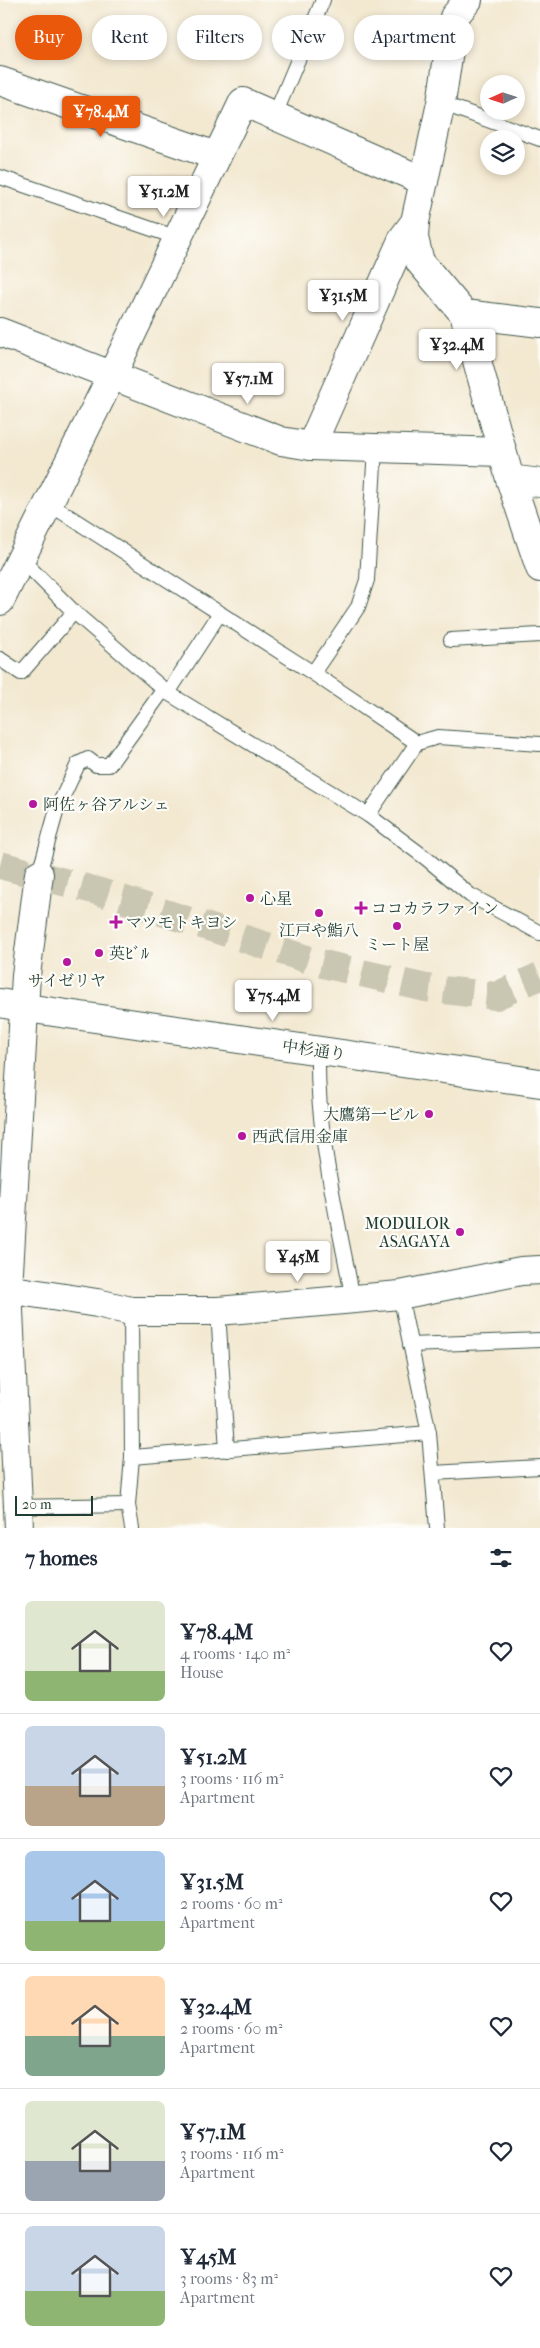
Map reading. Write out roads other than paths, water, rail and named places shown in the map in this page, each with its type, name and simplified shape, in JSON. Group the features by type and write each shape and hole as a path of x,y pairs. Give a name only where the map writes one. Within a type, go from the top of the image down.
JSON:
{"street":[{"path":"457,3 441,103 415,222 414,238 420,262 464,314 510,479 540,568"},
{"path":"0,81 216,156"},
{"path":"0,601 112,375 243,102 424,181"},
{"path":"312,446 404,238 415,222"},
{"path":"464,314 540,323"},
{"path":"0,332 281,441 312,446 502,452"},
{"path":"510,479 540,483"},
{"path":"18,1517 7,1440 4,1289 26,1008 26,975 39,874"},
{"name":"中杉通り","path":"0,1003 540,1083"},
{"path":"4,1289 132,1311 218,1311 400,1295 520,1271 540,1270"}],"lane":[{"path":"274,117 323,0"},
{"path":"441,103 540,139"},
{"path":"0,177 178,238"},
{"path":"313,673 358,607 367,580 375,448"},
{"path":"48,503 313,673 418,743"},
{"path":"21,559 74,612 166,691 368,815 427,859 458,888 540,933"},
{"path":"0,659 21,673 74,612"},
{"path":"39,874 57,809 78,764 88,759 96,765 109,765 166,691 220,613"},
{"path":"452,640 540,635"},
{"path":"368,815 418,743 438,737 540,744"},
{"path":"318,1050 317,1088 326,1157 353,1300"},
{"path":"400,1295 429,1433 437,1528"},
{"path":"132,1311 132,1457 128,1505 132,1528"},
{"path":"218,1311 227,1450"},
{"path":"410,1345 540,1340"},
{"path":"132,1457 429,1433"},
{"path":"433,1473 540,1467"},
{"path":"18,1517 128,1505"}],"tunnel":[{"path":"0,865 97,891 319,963 426,988 496,996 540,976"}],"place":[{"name":"阿佐ヶ谷アルシェ","path":"33,804"},
{"name":"心星","path":"250,898"},
{"name":"ココカラファイン","path":"361,908"},
{"name":"江戸や鮨八","path":"319,913"},
{"name":"マツモトキヨシ","path":"116,922"},
{"name":"ミート屋","path":"397,926"},
{"name":"英ﾋﾞﾙ","path":"99,953"},
{"name":"サイゼリヤ","path":"67,962"},
{"name":"大鷹第一ビル","path":"429,1114"},
{"name":"西武信用金庫","path":"242,1136"},
{"name":"MODULOR ASAGAYA","path":"460,1232"}]}
